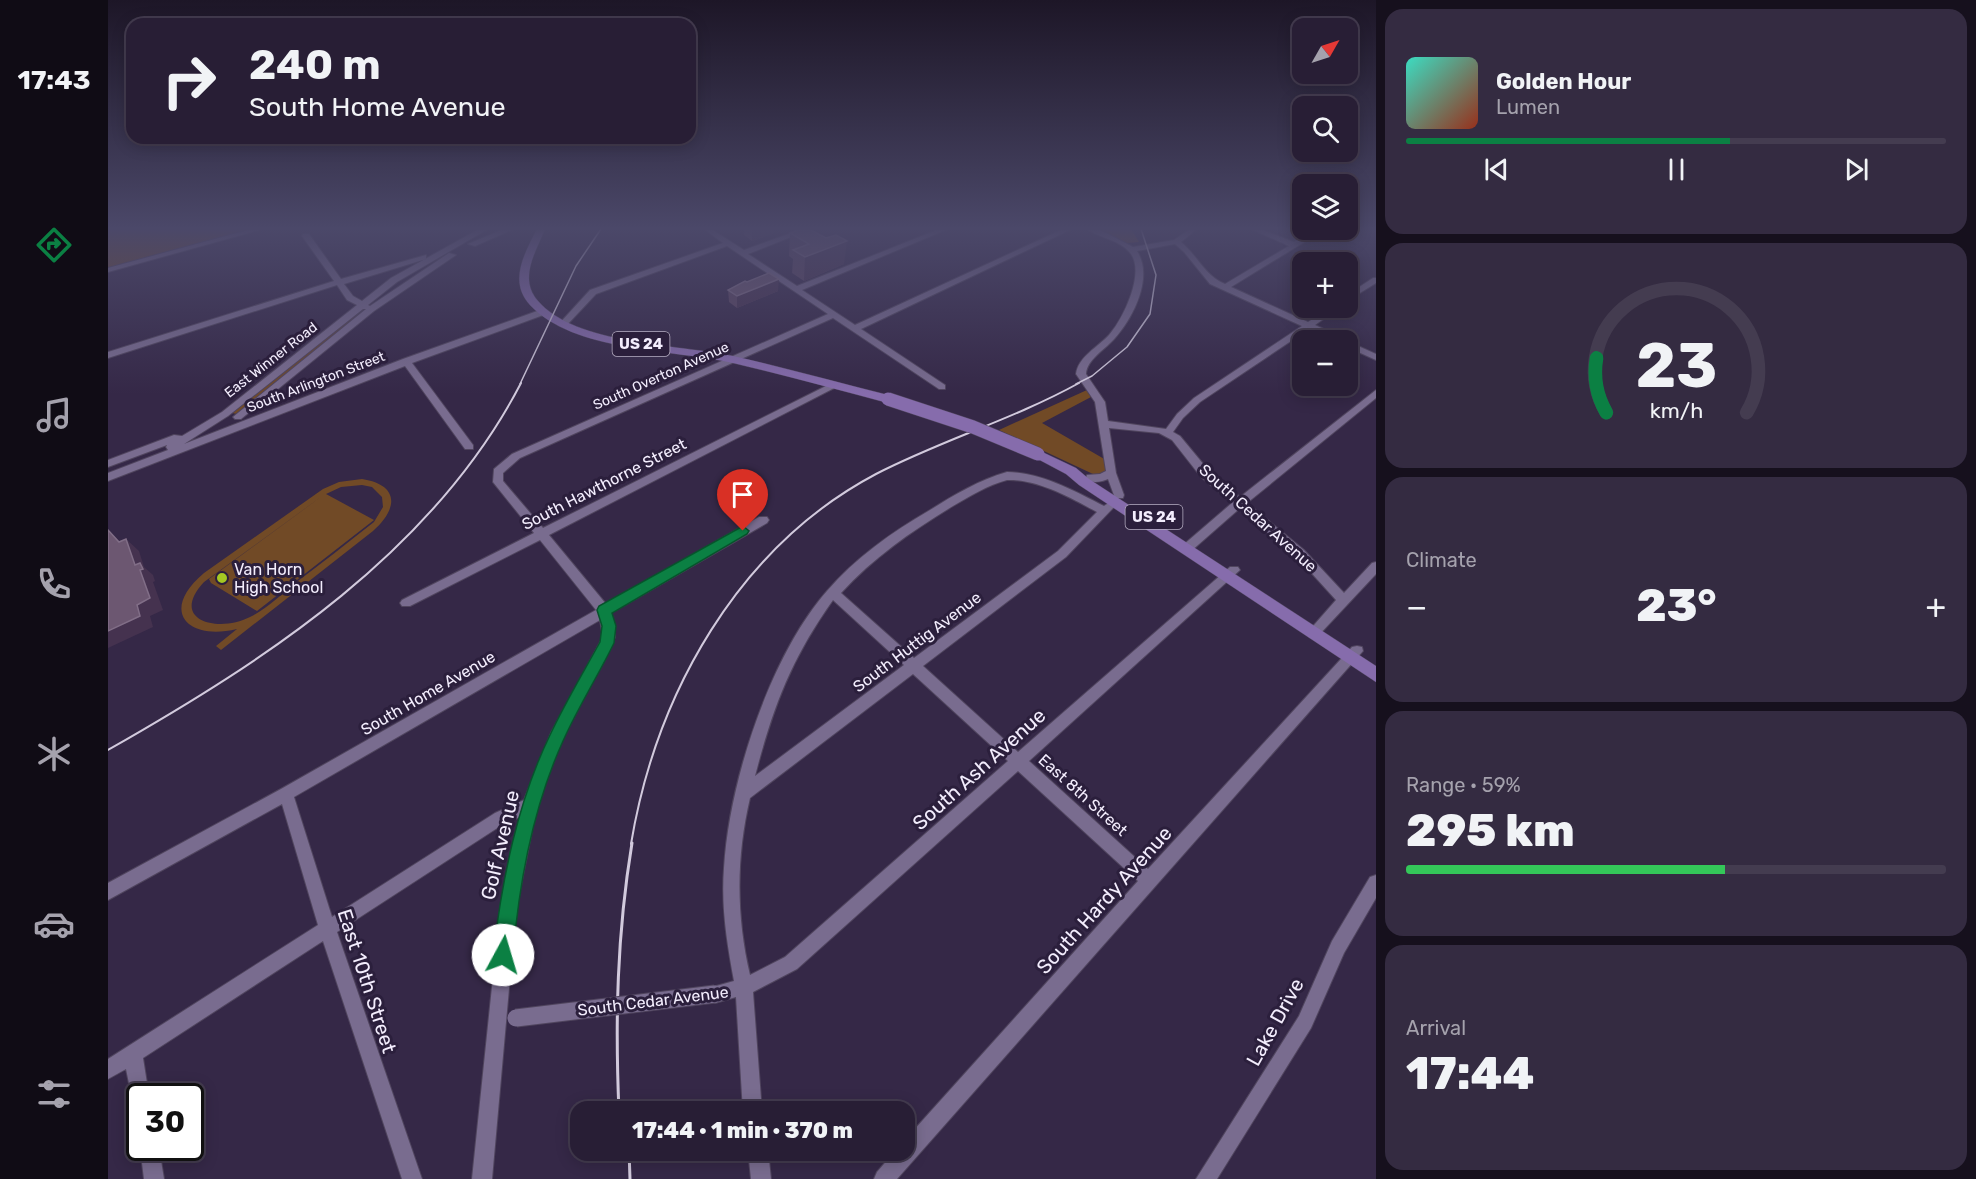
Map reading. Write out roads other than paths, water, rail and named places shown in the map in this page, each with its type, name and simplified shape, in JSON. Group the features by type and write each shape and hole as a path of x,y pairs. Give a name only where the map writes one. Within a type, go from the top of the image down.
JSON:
{"main road":[{"name":"US 24","path":"525,284 539,314 562,325 606,339 731,359 888,399 973,427 1091,478 1113,503"},
{"name":"US 24","path":"1071,471 1113,503 1189,546 1354,654 1376,663"},
{"name":"US 24","path":"1354,654 1376,675"}],"street":[{"path":"108,355 332,284"},
{"path":"340,284 350,298 371,309"},
{"name":"East Winner Road","path":"108,477 188,437 225,414 389,284"},
{"name":"East Winner Road","path":"238,417 371,309 408,284"},
{"path":"562,325 569,320 580,302 593,292 615,284"},
{"path":"790,284 942,387"},
{"path":"797,289 809,284"},
{"path":"855,328 950,284"},
{"path":"1113,503 1100,402 1081,375 1081,370 1115,334 1135,297 1137,284"},
{"path":"1219,284 1319,330"},
{"path":"1224,288 1230,284"},
{"name":"South Arlington Street","path":"108,477 406,362 539,314"},
{"name":"South Overton Avenue","path":"540,534 498,482 497,476 501,468 516,456 835,314"},
{"path":"1104,424 1154,429 1168,433 1180,416 1197,400 1320,318"},
{"path":"1358,349 1376,357"},
{"path":"406,362 469,447"},
{"path":"810,378 816,394"},
{"name":"South Hawthorne Street","path":"406,603 835,385"},
{"path":"1189,546 1376,393"},
{"name":"East Winner Road","path":"108,464 148,450 225,414"},
{"path":"225,414 256,419"},
{"name":"South Cedar Avenue","path":"1168,433 1176,438 1205,474 1300,554 1343,600"},
{"path":"1091,478 1102,478 1110,473"},
{"name":"South Cedar Avenue","path":"496,1022 715,994 744,988 734,942 731,880 736,818 758,732 780,675 803,632 832,592 863,560 894,536 954,501 1005,476 1021,477 1085,500 1113,503"},
{"name":"South Huttig Avenue","path":"743,794 1062,554 1113,503"},
{"name":"South Home Avenue","path":"108,892 286,794 763,520"},
{"path":"540,534 604,610"},
{"path":"1316,630 1376,566"},
{"name":"South Ash Avenue","path":"744,988 769,978 791,963 1231,573"},
{"name":"East 8th Street","path":"832,592 1149,880"},
{"name":"Golf Avenue","path":"482,1179 508,910 530,805 556,738 607,643 609,626 604,610"},
{"name":"South Hardy Avenue","path":"884,1179 1149,880 1354,654"},
{"name":"East 10th Street","path":"286,794 327,928 412,1179"},
{"path":"108,1070 500,818 530,805"},
{"name":"Lake Drive","path":"1206,1179 1305,1022 1338,946 1376,883"},
{"path":"744,988 752,1101"},
{"path":"133,1053 138,1083"},
{"path":"151,1161 154,1179"},
{"path":"759,1161 761,1179"}],"railway":[{"path":"520,384 567,284"},
{"path":"1076,384 1092,376 1127,347 1150,314 1155,284"},
{"path":"108,750 228,678 286,638 342,595 394,549 442,498 485,443 521,383"},
{"path":"631,844 643,788 660,733 683,680 711,630 744,584 783,542 827,505 876,474 926,450 1029,408 1079,383"},
{"path":"619,1101 618,977 623,910 632,843"},
{"path":"629,1161 630,1179"}],"place":[{"name":"Van Horn High School","path":"222,578"}]}
